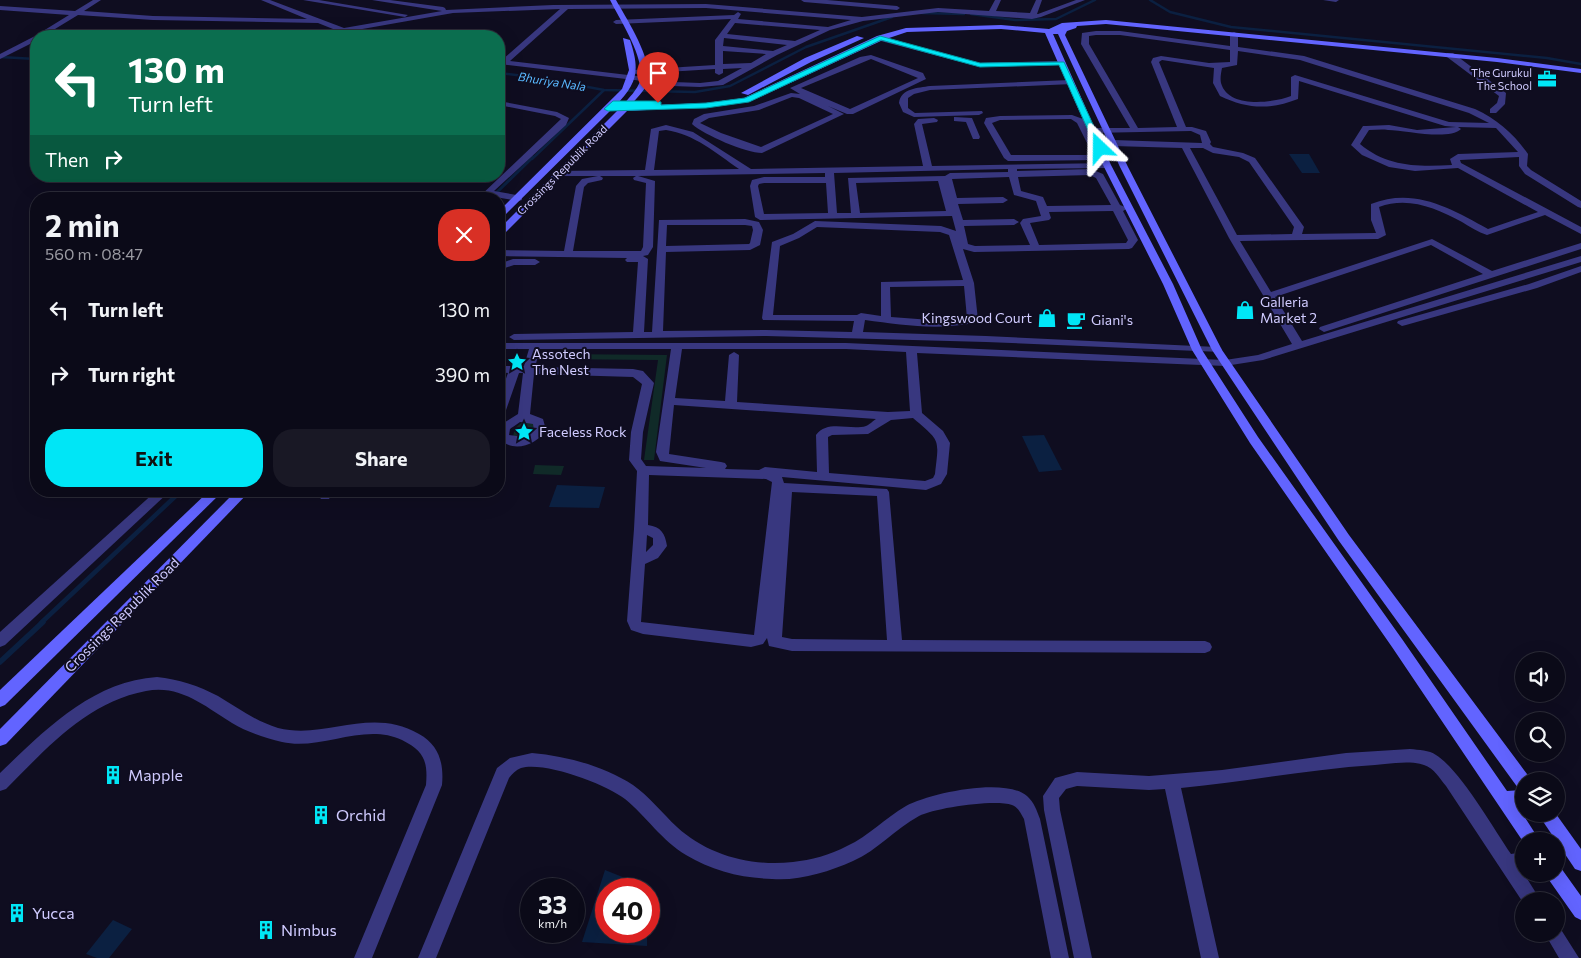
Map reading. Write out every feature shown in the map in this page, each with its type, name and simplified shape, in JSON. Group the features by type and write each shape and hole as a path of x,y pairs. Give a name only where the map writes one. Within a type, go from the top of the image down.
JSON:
{"street":[{"path":"50,30 98,0"},
{"path":"264,0 276,2 345,30 415,16 453,11 606,4 617,7 706,6 744,8 862,19"},
{"path":"306,0 415,16"},
{"path":"375,0 453,11"},
{"path":"466,10 479,0"},
{"path":"527,8 533,0"},
{"path":"613,0 641,55 644,80"},
{"path":"706,6 712,0"},
{"path":"720,83 719,48 721,36 744,8 754,0"},
{"path":"804,0 856,2 900,10 973,9 991,14 1032,17 1045,15 1082,0"},
{"path":"900,10 903,0"},
{"path":"938,10 942,0"},
{"path":"991,14 998,0"},
{"path":"1032,17 1039,0"},
{"path":"1326,0 1336,0"},
{"path":"606,4 627,40 634,63 632,78"},
{"path":"505,59 566,6"},
{"path":"0,8 153,18 322,21"},
{"path":"505,62 700,86 720,83 774,53 828,28 900,10"},
{"path":"616,22 734,19 828,28"},
{"path":"614,103 706,105 746,100 880,38 906,30 1001,27 1050,30 1062,25 1100,22 1581,76"},
{"path":"627,104 684,102 739,95 808,60 852,41 891,28 918,24 998,23 1062,32 1090,26 1117,27 1450,55 1581,71"},
{"path":"1012,171 1027,163 1099,158 1070,82 1049,36 1050,30"},
{"path":"1062,32 1110,137 1217,350 1344,538 1516,772"},
{"path":"1135,130 1085,44 1085,35 1120,33 1301,58 1472,110 1490,119 1513,140 1524,154 1524,166 1528,172 1581,205"},
{"path":"721,36 795,43"},
{"path":"1182,128 1155,62 1156,60 1170,59 1226,66 1234,63 1234,37"},
{"path":"880,38 980,65 1062,63"},
{"path":"0,57 30,41"},
{"path":"719,48 774,53"},
{"path":"1450,55 1503,95 1501,104 1493,111"},
{"path":"871,57 920,75 922,79 850,112 794,88 813,80 871,57"},
{"path":"828,62 841,68"},
{"path":"644,80 698,65 719,67 752,65"},
{"path":"1218,66 1217,83 1220,90 1232,99 1249,104 1271,106 1295,97 1295,77 1436,121 1461,126 1498,126"},
{"path":"802,74 813,80"},
{"name":"Crossings Republik Road","path":"505,211 614,103 632,78"},
{"name":"Crossings Republik Road","path":"505,228 627,104 644,80"},
{"path":"979,114 914,115 907,112 903,107 902,101 904,96 911,92 930,88 1070,82"},
{"path":"795,94 840,114 762,150 756,150 696,124 707,116 756,108 795,94"},
{"path":"746,100 756,108"},
{"path":"505,105 557,114 565,118 563,123 505,178"},
{"path":"1107,165 1027,163 1014,159 1005,155 988,120 1072,117 1080,121 1089,131 1107,165 1128,208 1168,284 1197,350 1254,440 1397,643 1526,832"},
{"path":"927,164 918,124 921,122 969,120 976,137"},
{"path":"649,173 655,129 667,126 690,134 748,171"},
{"path":"1458,165 1410,169 1372,157 1355,145 1366,128 1389,127 1432,133 1455,130 1461,126"},
{"path":"1110,137 1135,130 1182,128 1198,130 1203,133 1207,142 1205,145"},
{"path":"1089,131 1110,137 1185,146 1205,145 1213,151 1246,156 1252,160 1299,227 1296,237"},
{"path":"1185,146 1234,238 1297,342"},
{"path":"1524,154 1454,158 1458,165 1581,231"},
{"path":"559,173 850,170 938,164 1002,167 1012,171 1096,174 1102,180 1134,240 1129,246 1036,248 969,248 964,246 948,179 950,176 1002,167"},
{"path":"829,170 833,216"},
{"path":"850,170 856,216"},
{"path":"1012,171 1017,193 1040,199 1044,209 1046,218 1026,221 1036,248"},
{"path":"505,253 631,255 645,253 648,247 651,181 642,178 597,178 585,181 580,186 568,254"},
{"path":"830,180 759,180 755,182 754,186 760,216 951,214 942,178 851,180"},
{"path":"490,192 501,182"},
{"path":"505,196 519,198"},
{"path":"953,200 1003,200"},
{"path":"1234,238 1378,236 1381,234 1374,206 1392,200 1408,201 1441,208 1487,232 1546,212"},
{"path":"1044,209 1128,208"},
{"path":"657,335 662,222 746,222 756,224 758,230 756,245 750,247 661,249"},
{"path":"959,223 1014,222"},
{"path":"815,224 948,230 955,238 969,283 973,320 946,323 861,316 860,318 767,318 774,244 796,236 815,224"},
{"path":"1269,296 1432,242 1491,275"},
{"path":"1228,367 1259,358 1297,342 1491,275 1581,246"},
{"path":"505,265 512,262 644,259 638,335"},
{"path":"1297,342 1581,259"},
{"path":"505,343 536,345 556,340 677,345 911,349 1205,362 1228,367 1533,286 1581,269"},
{"path":"886,319 885,284 969,283"},
{"path":"857,336 860,318"},
{"path":"505,343 638,335 766,333 986,339 1217,350"},
{"path":"986,339 990,353"},
{"path":"524,417 523,399 528,370 536,345"},
{"path":"677,345 662,452 664,458 823,478 926,486 937,482 941,474 944,443 939,434 916,414 911,349"},
{"path":"732,406 734,355"},
{"path":"505,369 633,373 644,377 648,383 637,432 635,460 643,470 641,529 634,621 636,626 751,641 758,640 762,634 778,481 774,476 766,475 643,470"},
{"path":"505,396 515,369"},
{"path":"669,401 888,416 916,414"},
{"path":"823,478 822,435 830,431 868,430 888,416"},
{"path":"505,426 507,423 524,417 539,422 540,430 534,438 515,442 505,438"},
{"path":"895,645 883,492 786,486 774,642 792,645 1205,647"},
{"path":"0,642 157,497"},
{"name":"Crossings Republik Road","path":"0,700 211,497"},
{"name":"Crossings Republik Road","path":"0,739 238,497"},
{"path":"638,561 656,553 660,546 658,536 653,531 641,529"},
{"path":"2,779 64,723 82,710 104,697 131,687 150,684 168,685 200,694 239,720 270,732 291,736 312,736 349,729 386,730 405,734 428,748 436,764 434,785 363,958"},
{"path":"1083,958 1052,810 1051,796 1061,782 1077,779 1149,783 1222,777 1346,760 1410,756 1429,759 1440,767 1452,781 1526,892"},
{"path":"427,958 503,773 512,764 524,761 544,762 601,776 629,792 680,842 701,855 741,867 775,871 806,868 848,855 914,810 938,802 1007,796 1019,799 1026,806 1032,819 1060,958"},
{"path":"1171,781 1210,958"},
{"path":"1502,799 1515,798"},
{"path":"1552,822 1581,863"},
{"path":"1506,863 1515,862"},
{"path":"1561,882 1581,911"},
{"path":"1559,942 1570,958"}],"green space":[{"path":"555,354 667,355 654,460 644,460 658,360 547,359"},
{"path":"530,420 536,423 532,435 526,438 513,439 517,426"},
{"path":"535,465 564,466 561,475 533,474"}],"water":[{"path":"1289,154 1309,154 1320,173 1302,173"},
{"path":"1044,435 1062,470 1039,472 1022,436"},
{"path":"557,485 605,487 599,508 549,507"},
{"path":"605,870 625,878 602,878"},
{"path":"595,901 595,943 585,942 585,933"},
{"path":"113,920 132,929 109,958 97,958 86,954"},
{"path":"598,943 647,943 647,946"}],"waterway":[{"path":"971,14 1015,20 1056,19 1095,0"},
{"path":"1150,0 1170,12 1231,27 1547,58 1581,64"},
{"path":"921,13 964,14"},
{"path":"604,90 695,92 730,86 806,47 892,17"},
{"name":"Bhuriya Nala","path":"0,57 30,59"},
{"name":"Bhuriya Nala","path":"505,74 604,90"},
{"path":"532,159 604,90"},
{"path":"497,192 533,157"},
{"path":"41,623 175,497"},
{"path":"0,662 43,622"}],"place":[{"name":"The Gurukul The School","path":"1547,79"},
{"name":"Galleria Market 2","path":"1245,310"},
{"name":"Kingswood Court","path":"1047,318"},
{"name":"Giani's","path":"1076,320"},
{"name":"Assotech The Nest","path":"517,362"},
{"name":"Faceless Rock","path":"524,432"},
{"name":"Mapple","path":"113,775"},
{"name":"Orchid","path":"321,815"},
{"name":"Yucca","path":"17,913"},
{"name":"Nimbus","path":"266,930"}],"route":[{"path":"658,103 613,104 608,109 623,110 735,103 756,97 880,38 980,65 1062,63 1100,148"}]}
